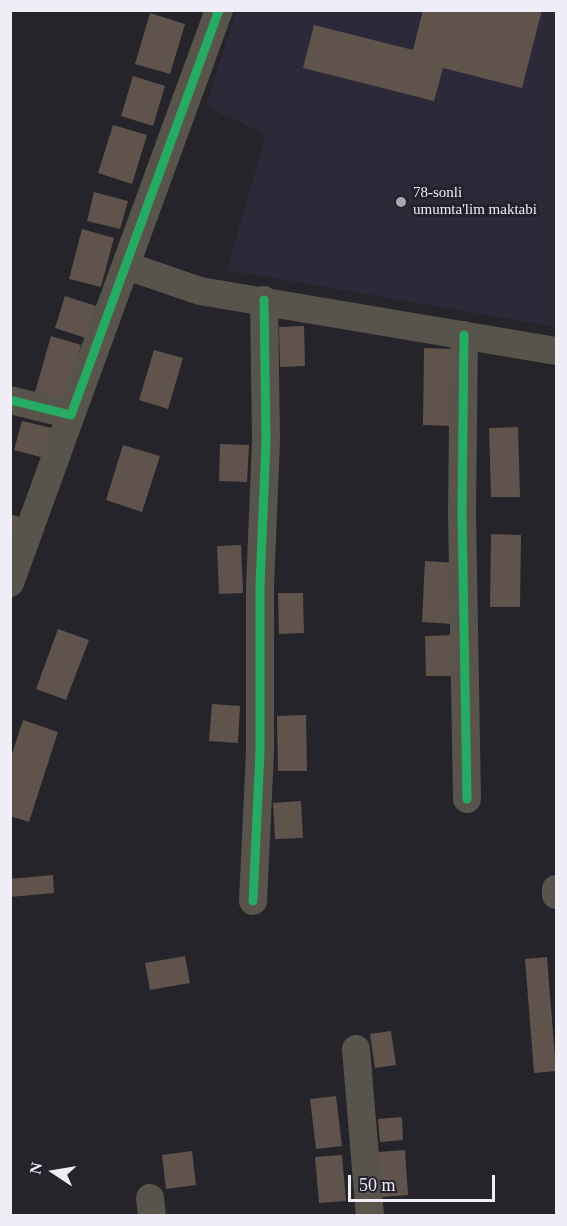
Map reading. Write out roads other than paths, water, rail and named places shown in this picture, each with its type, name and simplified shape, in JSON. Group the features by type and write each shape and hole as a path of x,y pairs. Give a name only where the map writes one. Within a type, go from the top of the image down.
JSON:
{"street":[{"path":"10,583 219,10"},
{"path":"127,266 200,291 556,351"},
{"path":"253,901 260,752 260,586 266,441 264,300"},
{"path":"464,335 462,513 467,799"},
{"path":"10,400 71,415"},
{"path":"556,889 556,895"},
{"path":"356,1049 370,1215"}],"place":[{"name":"78-sonli umumta'lim maktabi","path":"401,202"}]}
